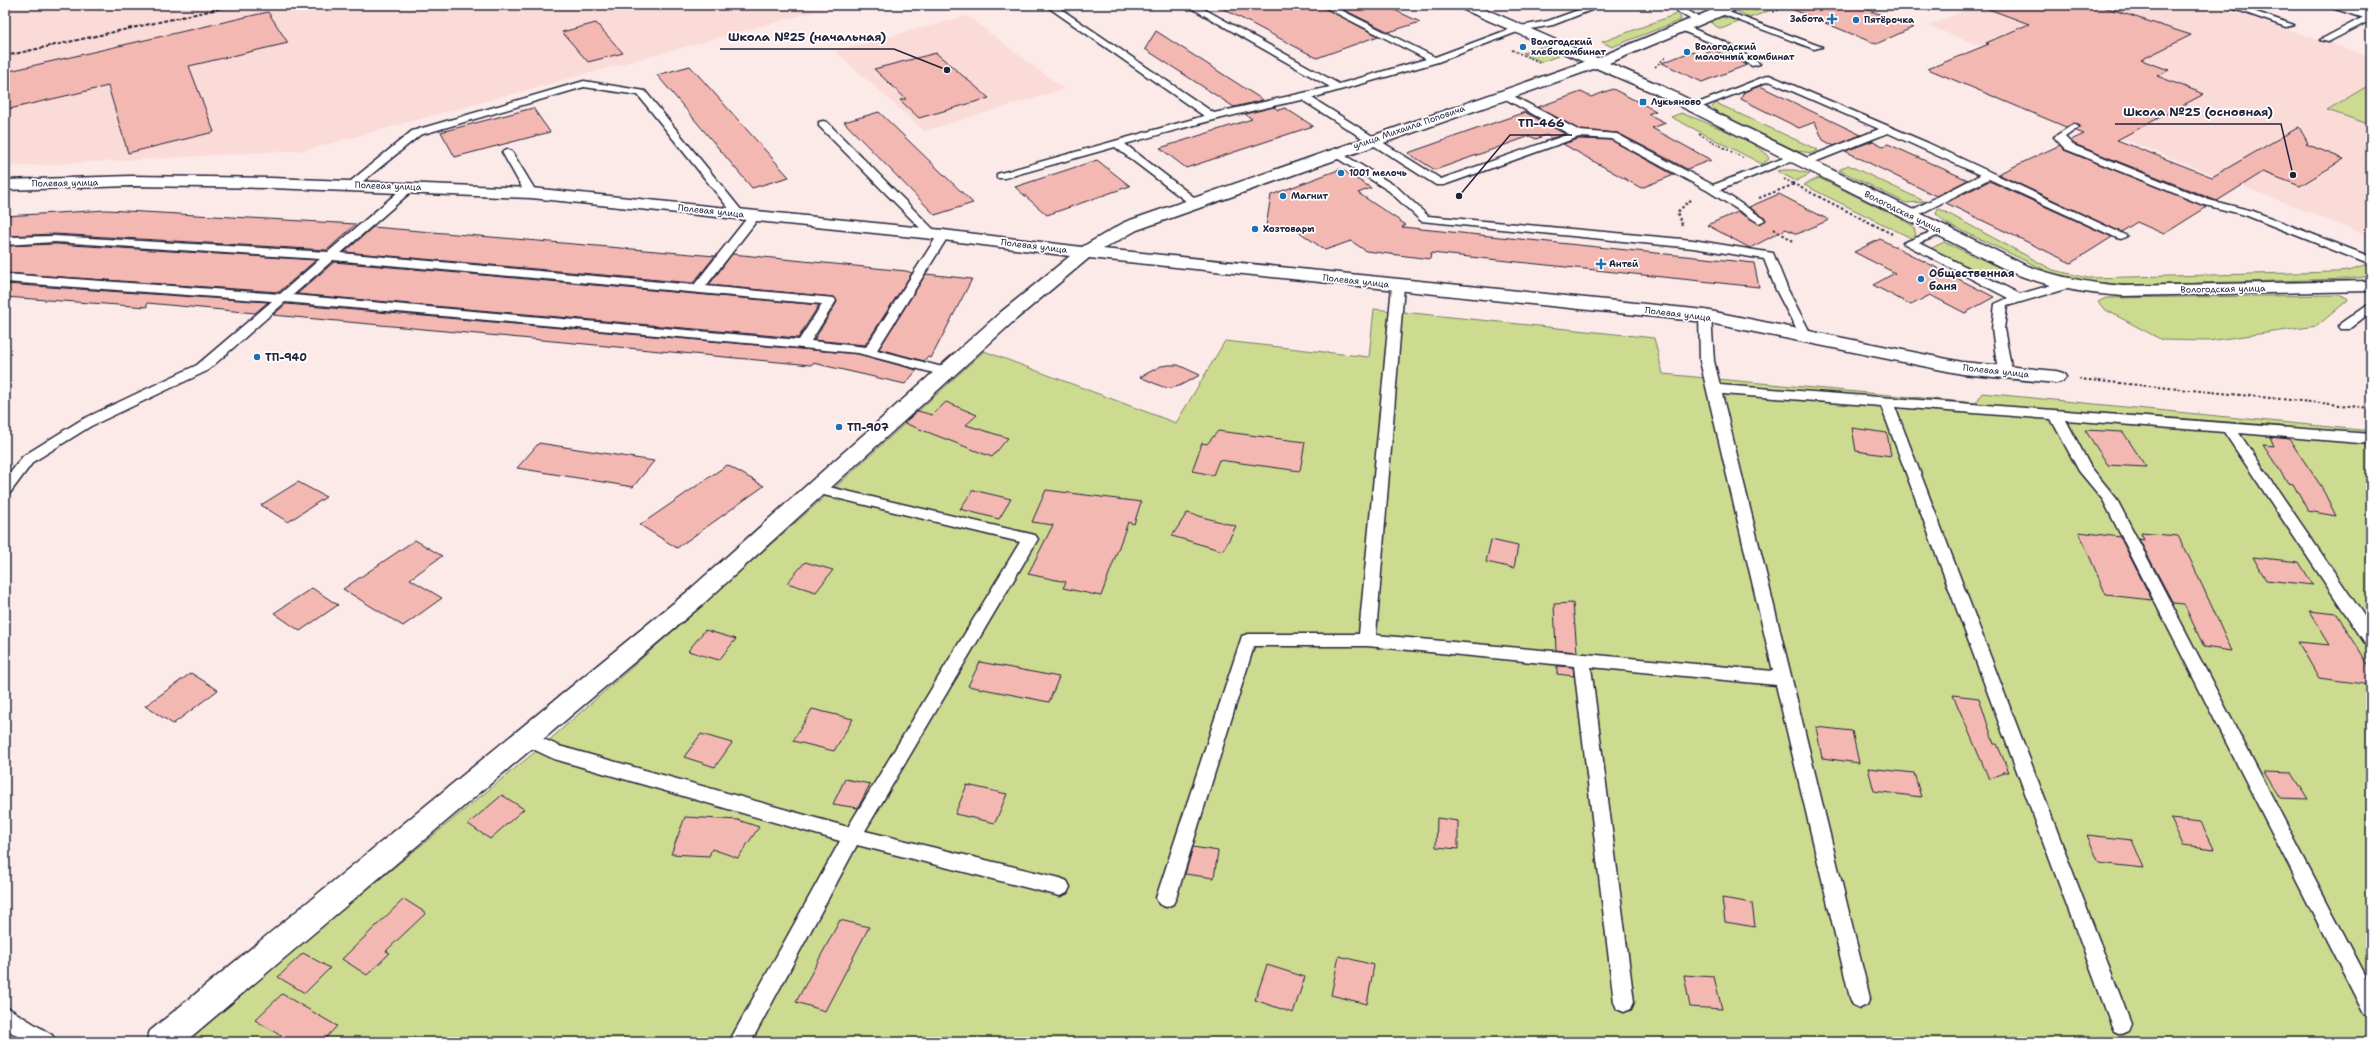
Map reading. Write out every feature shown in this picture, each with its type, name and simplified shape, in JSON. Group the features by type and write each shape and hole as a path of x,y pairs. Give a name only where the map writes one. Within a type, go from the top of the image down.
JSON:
{"street":[{"name":"Вологодская улица","path":"1465,5 1693,107 2019,269 2065,285 2124,291 2371,286"},
{"name":"улица Михаила Поповича","path":"161,1042 695,598 945,372 1085,252 1131,226 1372,140 1596,63 1735,5"},
{"path":"2336,5 2371,16"},
{"name":"Полевая улица","path":"5,184 131,181 352,185 531,193 755,215 1174,263 1705,316 1962,368 2056,377"}],"lane":[{"path":"1049,5 1214,118"},
{"path":"1190,5 1336,86"},
{"path":"1324,5 1435,60"},
{"path":"1578,5 1588,9"},
{"path":"1001,176 1214,118 1236,110 1304,97 1336,86 1435,60 1518,29 1550,22 1600,5"},
{"path":"1690,5 1681,10 1698,20"},
{"path":"1702,5 1817,47"},
{"path":"1893,5 1899,5"},
{"path":"2227,5 2289,24"},
{"path":"2325,40 2371,16"},
{"path":"1681,27 1724,45 1755,64"},
{"path":"1693,107 1769,78 1988,175 2120,236"},
{"path":"352,185 416,133 584,84 641,93 738,214"},
{"path":"1504,94 1578,134"},
{"path":"1304,97 1440,183 1578,134 1613,136 1712,189 1759,220"},
{"path":"823,124 938,235 869,352"},
{"path":"2074,127 2059,137 2069,147 2205,202 2249,213 2371,261"},
{"path":"1712,189 1764,170 1887,130"},
{"path":"1118,144 1195,203"},
{"path":"507,152 531,193"},
{"path":"1336,153 1393,189 1425,219 1693,244 1769,256 1782,290 1808,338"},
{"path":"1910,214 1988,175"},
{"path":"5,490 28,459 86,423 202,368 410,187"},
{"path":"697,288 755,215"},
{"path":"1909,243 1941,231"},
{"path":"5,241 55,239 329,256 830,301 803,344"},
{"path":"1909,243 2018,298"},
{"path":"5,278 282,298 803,344 869,352 945,372"},
{"path":"2005,371 1998,329 1998,316 2001,304 2065,285"},
{"path":"1367,640 1398,286"},
{"path":"2345,326 2371,306"},
{"path":"1705,316 1706,361 1860,998"},
{"path":"1714,389 2371,439"},
{"path":"1886,402 2121,1024"},
{"path":"2056,415 2084,468 2109,498 2371,1006"},
{"path":"2228,428 2371,639"},
{"path":"740,1042 852,836 1030,539 816,489"},
{"path":"1166,898 1248,640 1367,640 1784,679"},
{"path":"1582,660 1624,1002"},
{"path":"526,738 554,752 852,836 1060,887"},
{"path":"5,1016 45,1042"}],"path":[{"path":"1488,40 1543,64"},
{"path":"1764,170 1909,243"},
{"path":"1738,206 1802,182"},
{"path":"1693,244 1683,228 1677,212 1691,199 1712,189"},
{"path":"1759,220 1795,242"},
{"path":"2056,377 2371,408"}],"shaded area":[{"path":"5,5 839,5 306,150 5,167"},
{"path":"1978,5 2212,5 2371,57 2371,237 2058,113 2100,91 1928,26"},
{"path":"967,16 1064,89 924,131 835,51"}],"green space":[{"path":"1771,5 1784,5 1750,18 1737,11 1743,7 1755,11"},
{"path":"1679,13 1681,20 1612,47 1602,42"},
{"path":"1717,16 1741,21 1721,29 1711,23 1711,19"},
{"path":"1540,47 1558,56 1542,62 1523,53"},
{"path":"2371,84 2371,125 2327,110"},
{"path":"1716,103 1818,150 1813,153 1796,151 1718,113 1712,107"},
{"path":"1681,113 1744,139 1765,153 1769,159 1762,164 1671,117"},
{"path":"1848,165 1926,202 1906,203 1839,170"},
{"path":"1795,170 1810,174 1796,181 1777,171"},
{"path":"1819,178 1902,219 1913,226 1916,234 1913,239 1804,185"},
{"path":"1938,208 2053,270 2088,278 2335,272 2349,271 2367,265 2370,272 2364,277 2348,279 2126,285 2085,281 2051,273 1946,223 1936,214"},
{"path":"1944,242 2011,273 1992,275 1970,270 1958,265 1948,260 1932,248"},
{"path":"2340,295 2348,300 2317,326 2208,341 2162,340 2104,309 2098,302 2106,298"},
{"path":"1374,309 1654,338 1663,374 1976,403 1982,393 2371,431 2371,1042 181,1042 546,743 829,493 984,351 1176,423 1225,341 1369,357"}],"building":[{"path":"1216,5 1319,5 1378,36 1317,58"},
{"path":"1334,5 1384,5 1420,22 1389,32"},
{"name":"Пятёрочка","path":"1782,5 1855,5 1914,27 1876,44"},
{"path":"1986,5 2098,5 2191,35 2141,60 2169,70 2157,76 2204,94 2117,140 2212,177 2299,127 2308,143 2306,144 2344,159 2300,186 2263,172 2217,201 2074,144 2071,140 2084,134 2076,131 2080,126 2075,123 2066,127 1928,69 1989,44 1986,43 2029,24 1986,8"},
{"path":"268,12 288,43 189,66 214,132 128,153 108,86 5,110 5,72"},
{"path":"596,23 623,53 588,62 562,32"},
{"path":"1156,31 1263,100 1234,107 1145,49"},
{"path":"1714,50 1747,65 1702,82 1662,63 1693,51 1700,55"},
{"path":"936,53 989,98 919,118 900,100 906,99 874,69"},
{"path":"690,66 789,177 752,188 657,75"},
{"path":"1760,86 1861,135 1834,146 1823,140 1815,122 1799,128 1741,99 1744,92"},
{"path":"1613,89 1656,111 1648,114 1666,123 1652,128 1711,160 1687,169 1618,133 1580,130 1538,107 1581,92 1591,97"},
{"path":"1274,107 1278,110 1285,108 1313,126 1186,168 1160,148 1252,119 1245,114"},
{"path":"533,108 550,132 455,157 441,132"},
{"path":"879,112 973,203 935,215 844,122"},
{"path":"1525,112 1565,134 1552,138 1546,135 1536,139 1530,136 1435,170 1408,153"},
{"path":"1579,139 1611,140 1674,175 1641,188 1563,144"},
{"path":"1873,141 1883,146 1888,144 1968,180 1936,196 1845,151"},
{"path":"2060,145 2064,150 2207,207 2164,234 2137,222 2121,232 1998,174"},
{"path":"1097,160 1130,186 1047,215 1015,187"},
{"path":"1341,169 1371,188 1358,193 1406,225 1402,227 1754,263 1759,287 1431,253 1430,259 1366,251 1351,241 1325,250 1288,224 1265,233 1271,195"},
{"path":"1989,181 2112,237 2071,263 1946,203"},
{"path":"1779,194 1829,220 1797,234 1786,229 1750,248 1707,225 1738,212 1760,224 1766,219 1749,207"},
{"path":"107,210 356,224 327,250 55,234 5,236 5,216"},
{"path":"373,227 715,256 693,283 345,252"},
{"name":"Общественная баня","path":"1880,239 1994,297 1965,313 1930,295 1911,305 1873,285 1895,273 1854,252"},
{"path":"55,244 316,260 279,292 5,273 5,246"},
{"path":"732,254 906,271 912,273 865,345 814,340 837,302 834,297 709,285"},
{"path":"334,262 819,305 798,338 297,294"},
{"path":"926,274 972,279 931,358 927,357 924,361 879,349"},
{"path":"5,284 268,302 255,313 147,303 147,307 5,297"},
{"path":"286,304 858,354 917,370 905,384 813,363 811,365 273,315"},
{"path":"1178,365 1200,375 1179,386 1171,388 1163,387 1140,377 1161,366"},
{"path":"946,402 977,415 966,425 1008,438 992,457 904,423 918,411 932,415"},
{"path":"1852,428 1887,433 1891,456 1856,451"},
{"path":"2085,430 2123,432 2146,467 2108,465"},
{"path":"1218,431 1305,442 1300,471 1219,460 1213,475 1192,471 1202,443 1207,444"},
{"path":"2270,437 2289,439 2321,486 2336,516 2308,511 2293,484 2288,483 2263,445 2274,446"},
{"path":"539,443 654,461 633,487 517,468"},
{"path":"727,465 764,486 677,548 640,525"},
{"path":"298,482 326,497 288,522 261,505"},
{"path":"973,490 1011,499 999,519 960,509"},
{"path":"1046,490 1141,502 1134,524 1128,522 1101,596 1063,588 1066,582 1028,574 1053,525 1032,522"},
{"path":"1187,513 1236,526 1223,551 1172,536"},
{"path":"2079,532 2120,537 2152,600 2106,595"},
{"path":"2141,533 2178,536 2232,651 2204,647 2184,604 2173,603 2139,539 2144,540"},
{"path":"415,540 442,556 410,579 442,598 403,626 343,589"},
{"path":"1491,540 1518,546 1514,568 1486,562"},
{"path":"2253,557 2299,562 2313,585 2266,580"},
{"path":"805,562 833,570 816,592 787,583"},
{"path":"312,588 338,605 300,631 274,613"},
{"path":"1573,603 1577,652 1556,650 1554,604"},
{"path":"2309,611 2337,614 2371,669 2371,685 2319,678 2298,642 2330,645"},
{"path":"705,630 736,639 719,660 688,651"},
{"path":"980,662 1059,677 1049,702 968,686"},
{"path":"1557,666 1573,667 1574,676 1557,674"},
{"path":"191,673 218,690 173,724 145,706"},
{"path":"1953,695 1979,698 1994,744 1997,744 2009,772 2003,772 2004,773 1989,779"},
{"path":"812,709 853,719 834,751 793,741"},
{"path":"1816,727 1852,731 1859,763 1822,758"},
{"path":"701,734 732,743 715,767 684,757"},
{"path":"1868,768 1914,773 1921,797 1874,791"},
{"path":"2264,772 2292,773 2308,799 2280,798"},
{"path":"845,779 870,784 858,808 833,804"},
{"path":"967,785 1007,794 995,823 955,814"},
{"path":"502,795 524,809 490,839 468,824"},
{"path":"685,817 738,820 759,827 738,858 712,849 709,856 671,854"},
{"path":"1437,818 1458,821 1458,849 1436,847"},
{"path":"2171,819 2201,822 2214,849 2183,845"},
{"path":"2087,835 2132,840 2144,868 2099,863"},
{"path":"1193,847 1218,851 1214,878 1185,874"},
{"path":"1722,898 1752,903 1755,927 1725,922"},
{"path":"404,899 426,913 386,951 390,953 367,975 342,959"},
{"path":"840,920 869,927 825,1011 796,1002"},
{"path":"303,953 330,968 305,993 278,977"},
{"path":"1339,956 1374,965 1367,1004 1331,995"},
{"path":"1267,965 1305,977 1293,1013 1255,1000"},
{"path":"1684,975 1714,977 1722,1009 1690,1007"},
{"path":"282,994 337,1026 322,1042 291,1042 255,1020"}],"railway":[{"path":"5,56 236,5"}],"place":[{"name":"Забота","path":"1832,19"},
{"name":"Пятёрочка","path":"1856,20"},
{"name":"Вологодский хлебокомбинат","path":"1523,47"},
{"name":"Вологодский молочный комбинат","path":"1687,52"},
{"name":"Школа №25 (начальная)","path":"947,70"},
{"name":"Лукьяново","path":"1643,102"},
{"name":"1001 мелочь","path":"1341,173"},
{"name":"Школа №25 (основная)","path":"2293,175"},
{"name":"Магнит","path":"1283,196"},
{"name":"ТП-466","path":"1459,196"},
{"name":"Хозтовары","path":"1255,229"},
{"name":"Антей","path":"1601,264"},
{"name":"Общественная баня","path":"1921,279"},
{"name":"ТП-940","path":"257,357"},
{"name":"ТП-907","path":"839,427"}]}
